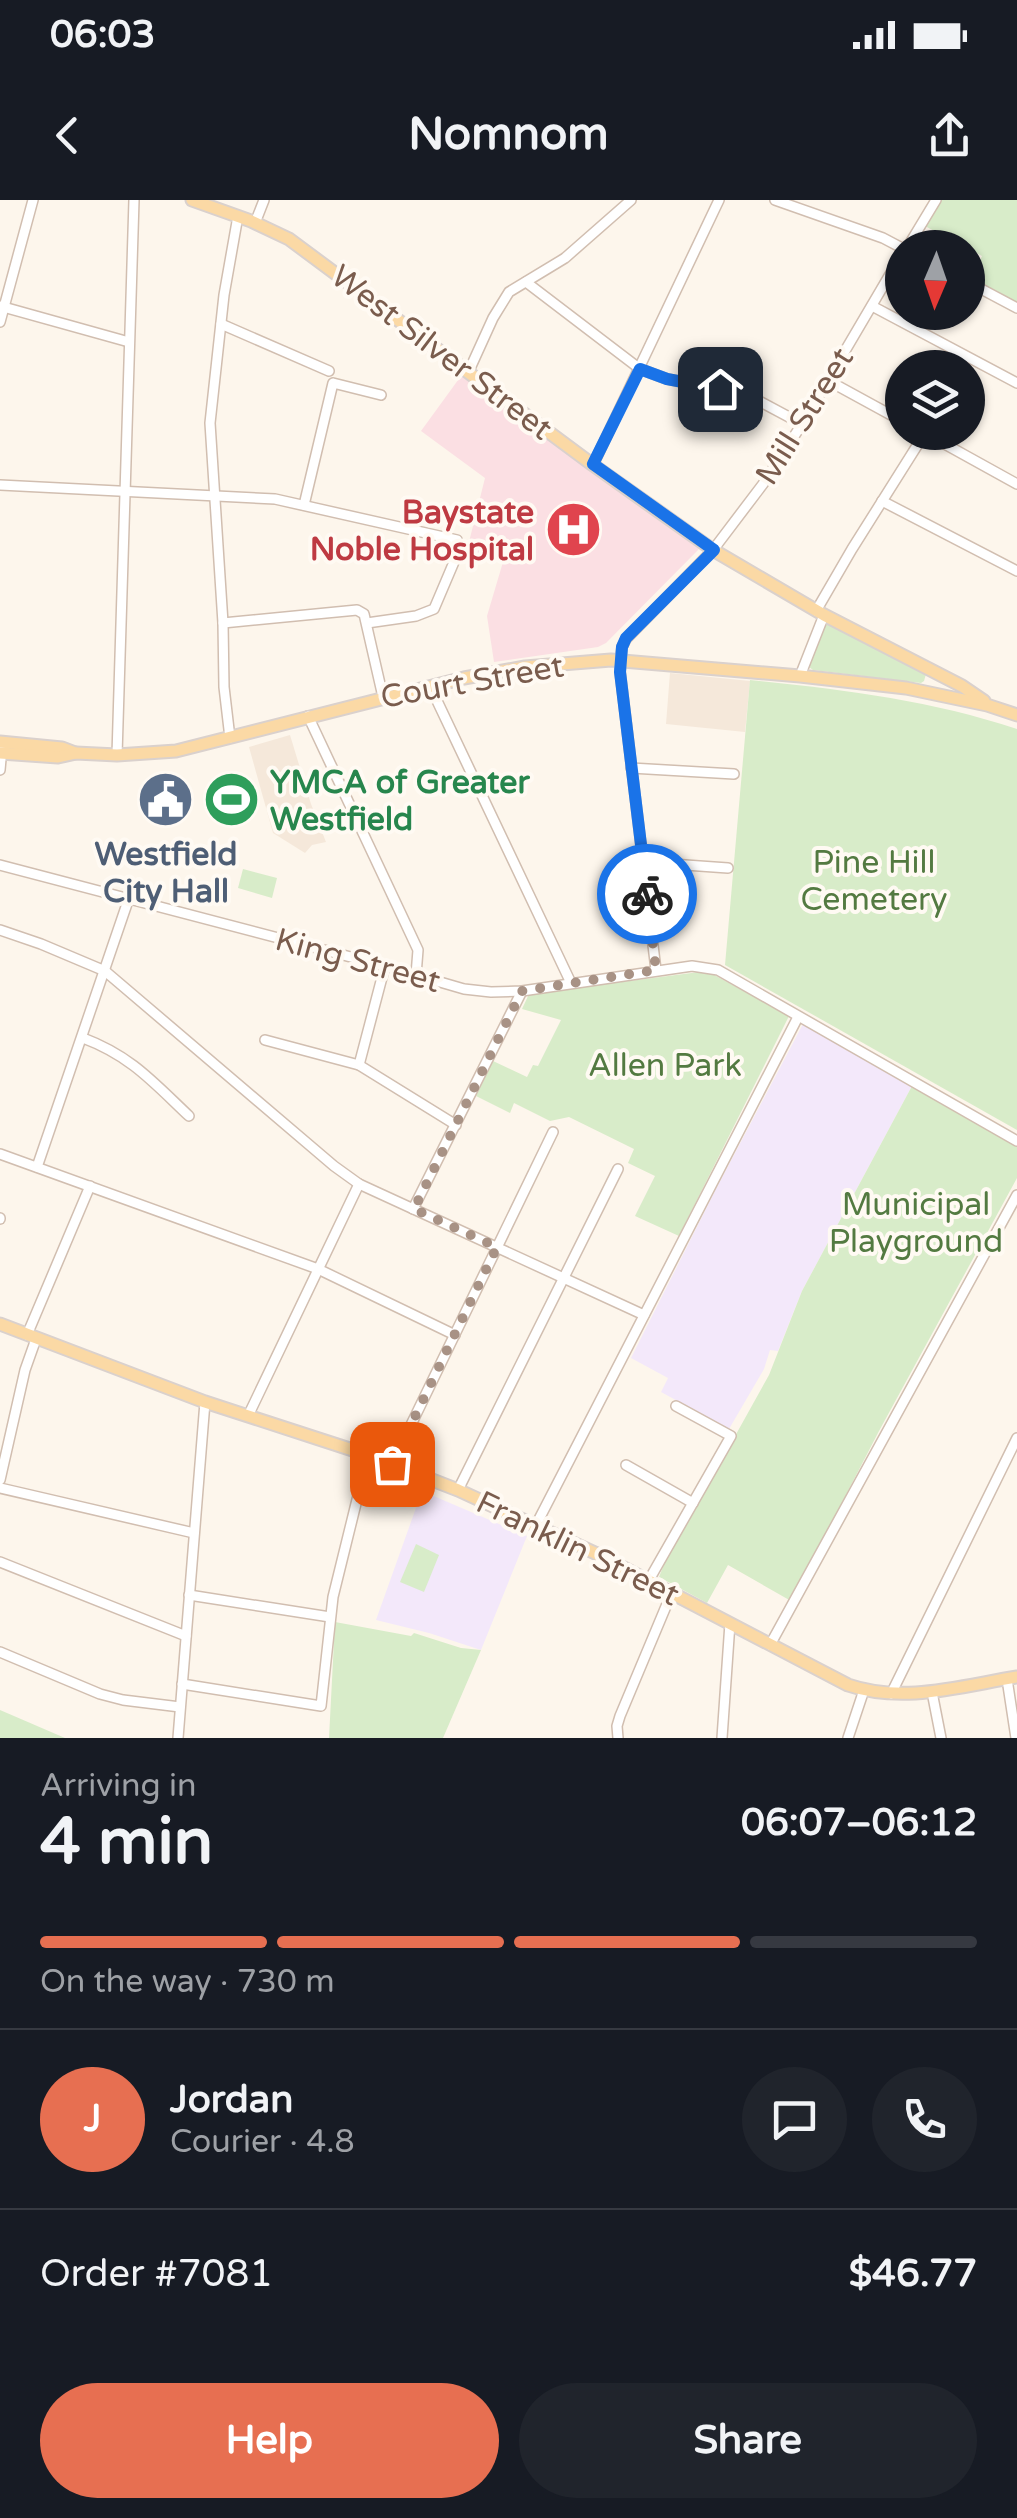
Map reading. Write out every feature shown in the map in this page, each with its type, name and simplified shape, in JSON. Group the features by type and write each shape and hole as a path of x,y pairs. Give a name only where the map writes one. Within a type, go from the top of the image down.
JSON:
{"main road":[{"name":"West Silver Street","path":"192,200 255,222 288,239 714,550 820,613 962,686 991,706"},
{"name":"Court Street","path":"1,748 62,748 76,754 118,755 176,751 430,686 530,666 621,660 800,676 929,693 991,706"},
{"path":"991,706 1017,715"},
{"name":"Franklin Street","path":"0,1324 205,1402 368,1455 458,1490 650,1580 838,1681 891,1694 932,1692 1012,1678"}],"street":[{"path":"0,322 33,200"},
{"path":"118,755 134,200"},
{"path":"255,222 264,200"},
{"path":"468,372 509,292 564,258 631,200"},
{"path":"593,464 719,200"},
{"path":"775,200 808,206 885,239"},
{"name":"Mill Street","path":"917,230 936,200"},
{"path":"230,738 210,422 238,216"},
{"path":"526,282 640,369 667,379 746,394 802,424"},
{"name":"Mill Street","path":"621,660 626,638 714,550 763,484 885,283"},
{"path":"985,291 1017,308"},
{"path":"872,306 1017,384"},
{"path":"2,307 129,342"},
{"path":"221,324 329,371"},
{"path":"827,380 885,412"},
{"path":"304,505 332,383 381,394"},
{"path":"800,676 820,613 914,450"},
{"path":"955,450 1017,484"},
{"path":"0,485 263,497 458,540 438,604 430,612 367,623"},
{"path":"882,501 1017,570"},
{"path":"223,623 357,610 364,614 367,623 383,697"},
{"path":"621,660 656,970"},
{"path":"926,666 931,678 929,693"},
{"path":"430,686 571,983"},
{"path":"308,716 418,950 416,975"},
{"path":"0,770 1,748"},
{"path":"632,768 734,774"},
{"path":"643,862 728,868"},
{"name":"King Street","path":"0,865 464,989 522,991 702,966 722,972 798,1017"},
{"path":"37,1167 130,898"},
{"path":"0,930 104,970 359,1184 644,1315"},
{"path":"359,1065 385,966"},
{"path":"414,1209 522,991"},
{"path":"536,1525 798,1017 1017,1141"},
{"path":"83,1038 132,1063 189,1116"},
{"path":"264,1040 359,1065 456,1125"},
{"path":"392,1464 553,1132"},
{"path":"0,1154 318,1269 455,1334"},
{"path":"458,1490 618,1170"},
{"path":"248,1416 359,1184"},
{"path":"0,1480 32,1337 90,1186"},
{"path":"770,1645 1017,1195"},
{"path":"178,1738 205,1402"},
{"path":"650,1580 731,1436 676,1406"},
{"path":"891,1694 1017,1438"},
{"path":"182,1684 321,1706 330,1617 368,1455"},
{"path":"626,1465 693,1502"},
{"path":"0,1488 194,1533"},
{"path":"0,1562 186,1636"},
{"path":"618,1738 620,1716 672,1592"},
{"path":"189,1595 330,1617"},
{"path":"722,1738 730,1623"},
{"path":"0,1652 100,1694 180,1707"},
{"path":"1012,1678 1016,1738"},
{"path":"848,1738 864,1690"},
{"path":"932,1692 940,1738"}],"shaded area":[{"name":"Baystate Noble Hospital","path":"461,376 699,549 606,643 494,662 487,616 503,562 467,550 485,478 421,431"},
{"path":"670,673 750,681 745,732 666,724"},
{"path":"290,735 326,842 312,845 305,853 273,833 249,747"},
{"path":"803,1024 912,1086 802,1291 778,1351 770,1350 764,1369 729,1429 661,1392 668,1378 631,1358"},
{"path":"422,1491 527,1536 481,1650 376,1620"}],"green space":[{"path":"936,200 1017,200 1017,308 985,291 985,230 932,230 921,224"},
{"path":"828,622 920,669 926,674 924,681 813,670 809,667"},
{"name":"Pine Hill Cemetery","path":"750,680 918,703 1017,729 1017,1130 725,965"},
{"path":"243,869 277,878 272,898 238,888"},
{"name":"Allen Park","path":"707,971 789,1016 679,1236 635,1216 655,1176 628,1163 634,1149 569,1117 550,1121 514,1103 510,1113 476,1096 493,1061 527,1077 533,1065 538,1066 561,1020 522,1009 529,994"},
{"name":"Municipal Playground","path":"912,1086 1017,1145 1017,1178 791,1601 728,1565 707,1603 659,1577 769,1375 802,1291"},
{"path":"416,1544 439,1555 424,1592 400,1582"},
{"path":"335,1622 411,1636 414,1633 481,1650 443,1738 329,1738"},
{"path":"0,1710 65,1738 0,1738"}],"way so far":[{"path":"392,1464 497,1247 414,1209 522,991 656,970 647,894"}],"place":[{"name":"Baystate Noble Hospital","path":"573,530"},
{"name":"Westfield City Hall","path":"166,800"},
{"name":"YMCA of Greater Westfield","path":"231,800"}],"route":[{"path":"647,894 620,672 622,647 626,638 714,550 593,464 640,369 667,379 720,389"}]}
